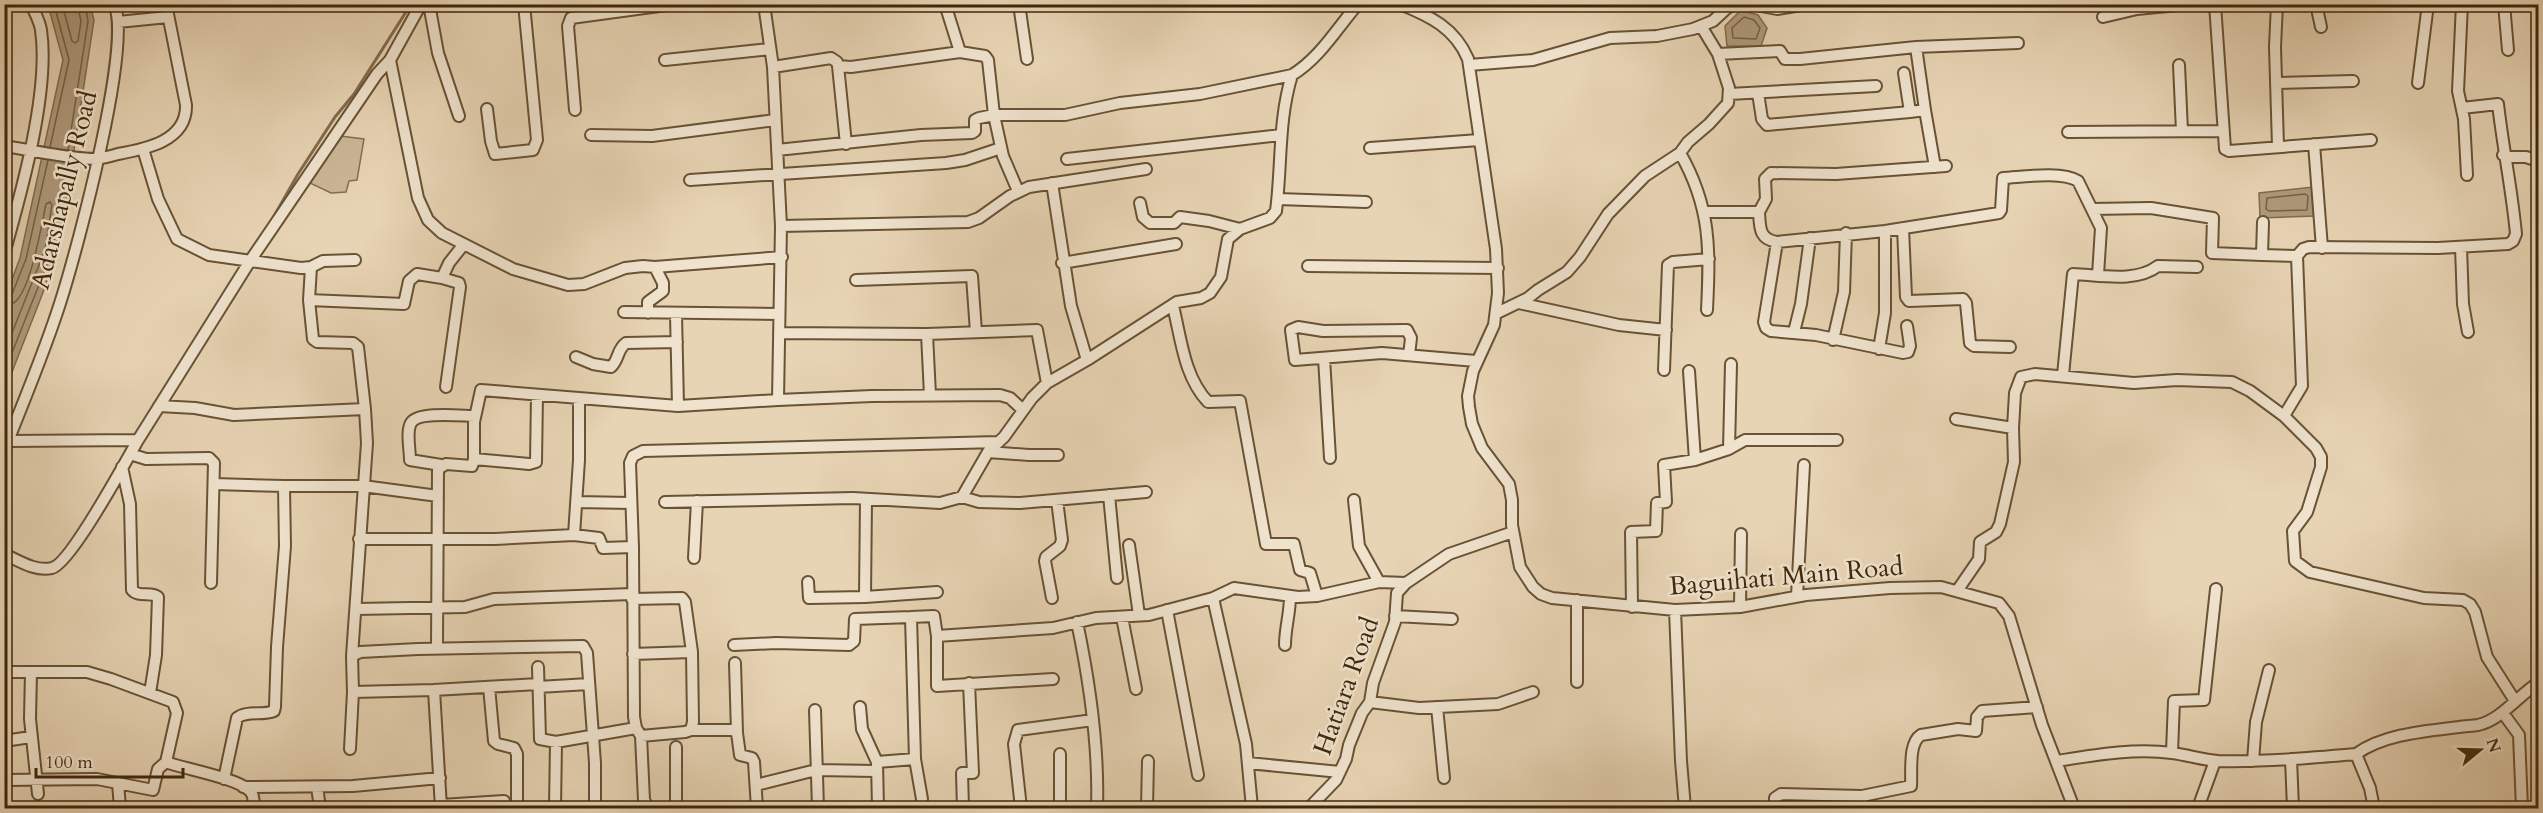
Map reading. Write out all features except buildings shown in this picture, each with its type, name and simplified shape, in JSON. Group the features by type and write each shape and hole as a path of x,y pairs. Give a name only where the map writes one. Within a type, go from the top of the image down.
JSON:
{"street":[{"path":"4,254 30,150 44,58 41,28 31,4"},
{"name":"Adarshapally Road","path":"6,446 62,298 98,159 113,86 119,31 114,4"},
{"path":"4,146 98,159 143,149 158,144 173,135 179,129 186,113 182,80 174,56 166,4"},
{"path":"4,554 42,569 58,566 70,553 247,261 377,74 390,60 421,4"},
{"path":"429,4 438,53 459,116"},
{"path":"488,109 491,141 495,154 533,150 537,140 524,4"},
{"path":"764,4 773,67 781,226 778,400"},
{"path":"945,4 960,52"},
{"path":"1019,4 1027,59"},
{"path":"777,150 921,135 972,133 976,127 975,120 994,116 1065,115 1120,103 1200,94 1292,75 1303,69 1317,55 1358,4"},
{"name":"Baguihati Main Road","path":"1400,4 1429,16 1447,28 1464,49 1469,65 1497,268 1497,313 1494,325 1476,361 1468,396 1472,424 1482,448 1509,484 1513,532 1521,567 1533,587 1541,594 1552,598 1675,610 1740,607 1797,596 1890,588 1941,587 1999,603 2009,616 2037,707 2074,808"},
{"path":"1469,65 1533,60 1610,38 1658,36 1701,26 1713,21 1735,4"},
{"path":"1751,4 1777,9 1807,4"},
{"path":"2103,17 2137,9 2188,4"},
{"path":"2215,4 2222,131 2226,150 2371,140"},
{"path":"2277,4 2278,146"},
{"path":"2316,4 2321,27"},
{"path":"2418,83 2428,4"},
{"path":"2462,4 2458,90 2464,119 2468,175"},
{"path":"2505,4 2508,50"},
{"path":"575,110 569,21 629,7 674,5"},
{"path":"118,22 168,17"},
{"path":"1497,313 1519,303 1567,272 1580,257 1608,214 1645,176 1680,153 1688,142 1728,103 1729,88 1718,54 1701,26"},
{"path":"1718,54 1780,51 1785,59 1800,59 1916,47 2018,43"},
{"path":"1916,47 1925,110 1940,166 1836,174 1771,173 1765,179 1766,199 1759,212 1764,237 1777,242 1846,233 1885,231 1999,213 2003,178 2072,177 2078,182 2101,228 2098,275"},
{"path":"664,60 770,49"},
{"path":"838,66 876,64 960,52 985,56 988,60 1000,148 1018,191"},
{"path":"773,67 831,58 837,62 846,144"},
{"path":"390,60 418,198 428,220 442,233 513,269 568,285 584,284 626,268 782,257"},
{"path":"2179,65 2182,131"},
{"path":"1904,73 1910,112"},
{"path":"962,497 988,452 1004,437 1047,382 1087,360 1177,302 1202,298 1215,288 1221,277 1228,239 1240,229 1270,218 1276,211 1285,99 1292,75"},
{"path":"2276,83 2353,81"},
{"path":"1729,94 1876,86"},
{"path":"1758,93 1762,119 1767,125 1925,110"},
{"path":"2283,416 2302,386 2297,256 2303,249 2461,247 2508,244 2513,241 2516,234 2511,183 2503,154 2498,104 2462,108"},
{"path":"591,135 652,136 775,120"},
{"path":"2068,132 2222,131"},
{"path":"1067,159 1281,135"},
{"path":"1370,148 1479,140"},
{"path":"2314,144 2322,248"},
{"path":"690,180 946,164 976,157 1000,148"},
{"path":"143,149 158,199 177,240 209,255 301,268 311,267 323,261 355,260"},
{"path":"1680,153 1690,171 1704,212 1708,232 1707,310"},
{"path":"2503,154 2538,161"},
{"path":"781,226 968,222 979,218 1018,191 1052,183 1146,168"},
{"path":"1052,183 1062,263 1071,306 1087,360"},
{"path":"1278,199 1366,202"},
{"path":"1140,203 1143,217 1150,223 1174,223 1180,217 1209,220 1240,229"},
{"path":"2092,209 2151,208 2212,218 2212,253 2297,256"},
{"path":"1704,212 1759,212"},
{"path":"2262,255 2263,222"},
{"path":"1903,228 1906,297 1909,301 1963,299 1970,343 2010,347"},
{"path":"1879,350 1885,313 1885,231"},
{"path":"1833,340 1844,292 1846,233"},
{"path":"1794,332 1802,304 1810,238"},
{"path":"1777,242 1764,322 1766,328 1771,331 1794,332 1903,353 1908,352 1910,346 1907,326"},
{"path":"442,278 449,263 464,244"},
{"path":"1062,263 1176,244"},
{"path":"2461,247 2463,304 2468,332"},
{"path":"1664,369 1668,265 1673,262 1709,260"},
{"path":"1308,266 1497,268"},
{"path":"2064,375 2073,274 2148,274 2158,266 2197,267"},
{"path":"311,267 309,300 313,339 318,342 353,343 358,347 365,409 367,443 358,539 350,749"},
{"path":"648,313 648,302 663,291 663,283 655,267"},
{"path":"309,300 404,304 409,281 417,274 459,283 446,387"},
{"path":"856,280 973,276 976,332"},
{"path":"1519,303 1618,325 1666,330"},
{"path":"1173,306 1185,358 1199,393 1208,402 1240,401 1266,544 1294,544 1300,570 1310,573 1317,596"},
{"path":"624,312 778,314"},
{"path":"676,314 678,406"},
{"path":"1409,355 1411,338 1407,330 1323,331 1298,327 1291,330 1295,360 1382,353 1476,361"},
{"path":"780,333 927,334 1037,330 1047,382"},
{"path":"927,334 930,395"},
{"path":"576,357 593,364 611,367 620,349 626,343 676,342"},
{"path":"1324,358 1330,458"},
{"path":"1729,449 1731,364"},
{"path":"1689,371 1695,460"},
{"path":"1957,591 1979,559 1980,542 1996,532 2000,524 2014,462 2015,393 2021,377 2035,374 2134,383 2177,380 2232,382 2250,391 2283,416 2316,448 2321,457 2321,467 2307,512 2294,531 2295,561 2310,572 2424,598 2463,600 2470,604 2475,612 2487,657 2515,701"},
{"path":"475,416 421,415 413,420 410,426 410,460 441,465 472,466 475,416 482,390 678,406 778,400 1000,394 1010,398 1023,410"},
{"path":"474,459 533,464 536,462 537,395"},
{"path":"574,535 579,398"},
{"path":"159,406 195,408 234,415 365,409"},
{"path":"1956,419 2013,428"},
{"path":"6,446 138,440"},
{"path":"1632,607 1631,532 1656,531 1657,503 1666,502 1664,465 1695,460 1729,449 1745,440 1837,440"},
{"path":"648,808 644,800 633,654 630,463 633,456 644,451 998,442"},
{"path":"988,452 1029,456 1058,454"},
{"path":"130,454 146,459 209,458 214,463 211,584"},
{"path":"437,648 438,469 441,465"},
{"path":"1797,596 1804,465"},
{"path":"122,467 130,504 132,590 136,594 159,597 156,656 150,693"},
{"path":"214,484 363,486 438,496"},
{"path":"224,779 237,718 241,715 268,713 275,707 285,546 284,486"},
{"path":"665,502 853,498 940,503 962,497 979,502 1020,503 1146,492"},
{"path":"1109,495 1117,578"},
{"path":"734,645 776,643 849,645 854,641 855,619 860,597 866,500"},
{"path":"1052,598 1045,561 1046,557 1060,546 1062,540 1057,500"},
{"path":"1354,500 1359,546 1379,582"},
{"path":"694,558 697,501"},
{"path":"577,502 631,503"},
{"path":"937,636 1053,628 1077,622 1139,615 1213,598 1234,588 1290,596 1317,596 1379,582 1406,583 1449,554 1513,532"},
{"path":"1740,607 1741,534"},
{"path":"358,539 495,539 574,535 598,538 603,548 633,548"},
{"path":"1129,545 1139,615"},
{"path":"808,582 809,598 937,592"},
{"name":"Hatiara Road","path":"1309,808 1336,780 1340,772 1362,713 1370,702 1373,683 1395,616 1397,593 1406,583"},
{"path":"2172,752 2174,700 2204,700 2216,589"},
{"path":"1286,645 1285,628 1289,622 1290,596"},
{"path":"356,609 465,607 494,599 682,598 685,602 692,652 693,722 691,730"},
{"path":"1213,598 1246,744 1252,808"},
{"path":"1577,600 1577,682"},
{"path":"1167,610 1198,775"},
{"path":"1675,610 1685,808"},
{"path":"911,616 915,759 921,799"},
{"path":"855,619 934,616 937,636 938,686 1053,679"},
{"path":"1395,616 1452,619"},
{"path":"1122,617 1136,689"},
{"path":"1077,622 1093,720 1098,769 1097,808"},
{"path":"352,656 360,652 437,648 583,646 587,653 595,808"},
{"path":"633,654 692,652"},
{"path":"735,663 737,733 740,755 752,758 754,762 757,808"},
{"path":"538,666 538,735 540,739 556,742 593,735 691,730 734,730 737,733"},
{"path":"2253,761 2256,722 2269,670"},
{"path":"4,672 87,672 173,702 177,713 166,762 158,769 153,789 97,779 4,780"},
{"path":"31,672 31,737 38,794"},
{"path":"963,808 962,773 973,772 969,683"},
{"path":"2057,761 2116,753 2172,752 2215,761 2253,761 2356,754 2363,749 2405,735 2479,725 2503,713 2522,693 2538,683"},
{"path":"353,692 589,684"},
{"path":"489,687 494,741 514,748 517,754 517,808"},
{"path":"434,690 441,807 504,801"},
{"path":"1370,702 1419,708 1498,704 1533,692"},
{"path":"860,707 862,729 877,767 878,808"},
{"path":"1437,707 1444,778"},
{"path":"1775,808 1774,798 1781,794 1862,796 1911,786 1914,746 1921,735 1953,730 1976,731 1977,717 1982,711 2037,707"},
{"path":"815,710 818,808"},
{"path":"2503,713 2519,735 2522,808"},
{"path":"1021,808 1014,744 1018,730 1093,720"},
{"path":"4,741 31,737"},
{"path":"555,808 556,742"},
{"path":"676,747 676,808"},
{"path":"1059,754 1060,808"},
{"path":"2356,754 2363,766 2374,808"},
{"path":"756,785 816,770 877,767 915,759"},
{"path":"2291,759 2293,808"},
{"path":"1147,808 1148,761"},
{"path":"2198,808 2215,761"},
{"path":"166,762 243,787 250,791 254,800 253,808"},
{"path":"1248,763 1340,772"},
{"path":"243,787 317,787 440,778"},
{"path":"118,783 120,808"},
{"path":"317,787 320,808"},
{"path":"1862,796 1862,808"}],"shaded area":[{"path":"340,136 364,139 357,180 349,181 346,192 331,193 310,183"}],"water":[{"path":"48,5 90,5 94,20 58,254 5,390 5,298 20,258 63,60"},
{"path":"1741,10 1758,15 1767,28 1761,46 1727,46 1725,26"},
{"path":"2313,187 2315,216 2260,218 2259,193"}],"waterway":[{"path":"269,225 298,174 335,117 354,94 411,4"}]}
